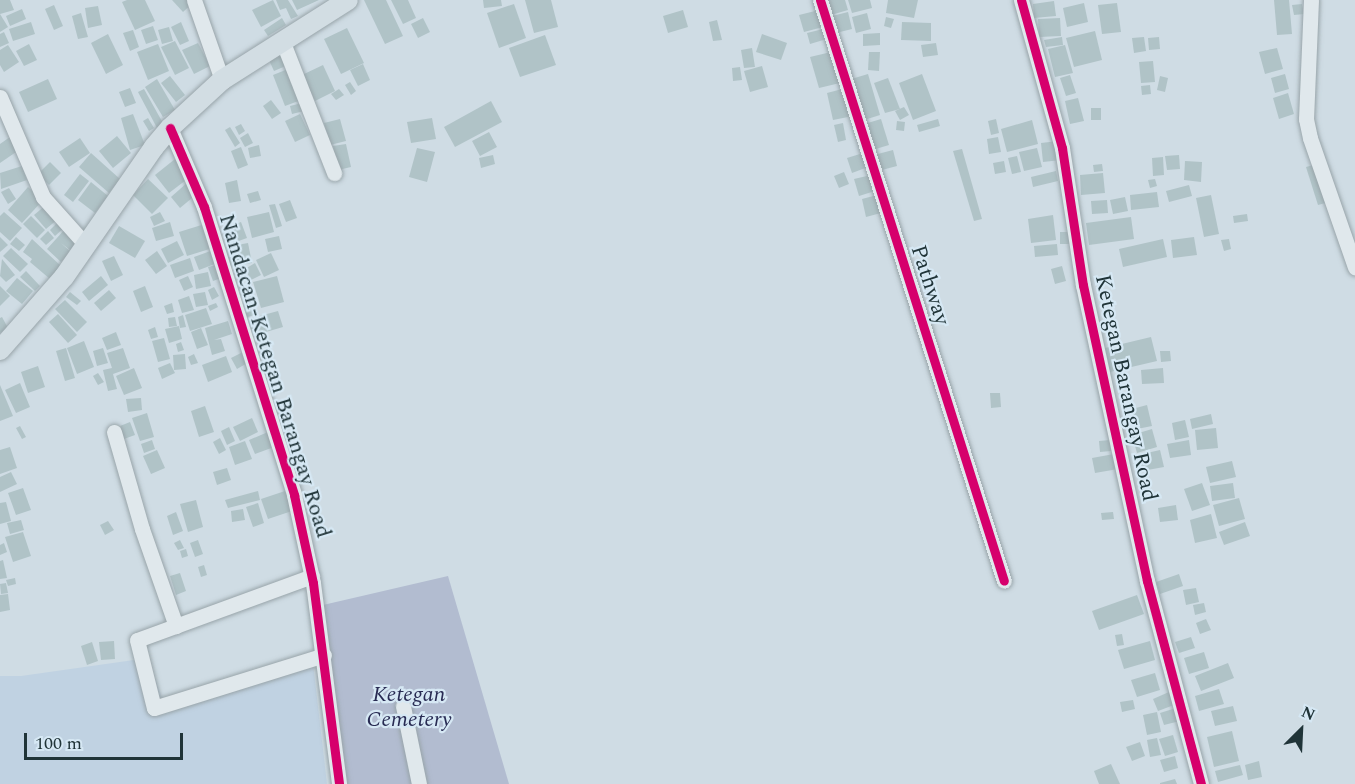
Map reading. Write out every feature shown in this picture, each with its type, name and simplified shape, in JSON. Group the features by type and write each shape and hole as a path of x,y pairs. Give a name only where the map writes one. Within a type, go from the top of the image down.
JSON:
{"main road":[{"path":"0,350 64,277 154,147 170,128 222,80 348,0"}],"street":[{"path":"194,0 222,80"},
{"name":"Pathway","path":"820,0 1004,581"},
{"name":"Ketegan Barangay Road","path":"1021,0 1062,148 1083,285 1148,581 1201,784"},
{"path":"1311,0 1306,119 1310,138 1355,267"},
{"path":"282,40 334,173"},
{"path":"0,98 43,197 86,245"},
{"name":"Nandacan-Ketegan Barangay Road","path":"170,128 204,207 294,495 312,576 339,784"},
{"path":"114,432 176,626"},
{"path":"312,576 137,640 154,708 324,655"},
{"path":"403,706 419,784"}],"shaded area":[{"path":"312,655 327,784 0,784 0,676 21,676 148,658 162,698"}],"green space":[{"name":"Ketegan Cemetery","path":"448,576 509,784 341,784 323,605"}],"building":[{"path":"0,0 10,0 14,10 0,14"},
{"path":"145,0 155,21 135,30 122,2"},
{"path":"172,0 190,0 193,3 183,12"},
{"path":"273,0 281,16 261,27 252,10"},
{"path":"276,0 288,0 298,16 291,19 286,8 280,10"},
{"path":"292,0 319,0 297,10"},
{"path":"364,0 386,0 403,36 385,44"},
{"path":"391,0 408,0 416,18 403,24"},
{"path":"483,0 501,0 502,6 484,8"},
{"path":"525,0 551,0 558,27 534,33"},
{"path":"827,0 845,0 848,10 831,15"},
{"path":"848,0 870,0 872,8 852,13"},
{"path":"888,0 918,0 914,18 886,13"},
{"path":"1274,0 1289,0 1292,34 1277,35"},
{"path":"1054,1 1056,16 1034,18 1033,4"},
{"path":"1084,3 1088,22 1067,27 1063,8"},
{"path":"1117,3 1121,32 1102,34 1098,5"},
{"path":"514,4 526,38 499,48 487,13"},
{"path":"1302,4 1304,14 1294,15 1292,5"},
{"path":"54,5 63,26 54,30 45,9"},
{"path":"98,6 102,25 88,28 85,8"},
{"path":"22,9 26,19 10,26 6,16"},
{"path":"683,10 688,27 668,33 663,16"},
{"path":"819,10 823,27 804,32 799,15"},
{"path":"848,12 852,29 836,33 832,16"},
{"path":"81,13 88,37 78,39 72,16"},
{"path":"867,13 871,29 856,33 852,17"},
{"path":"0,14 8,27 0,32"},
{"path":"886,17 894,19 891,28 884,26"},
{"path":"282,18 286,25 268,36 264,30"},
{"path":"423,18 430,32 418,38 411,24"},
{"path":"1060,18 1061,36 1039,37 1038,19"},
{"path":"717,20 722,40 713,41 709,22"},
{"path":"31,22 35,34 13,41 9,29"},
{"path":"181,22 189,41 180,45 171,27"},
{"path":"902,22 931,23 931,41 901,40"},
{"path":"153,26 158,40 146,44 141,30"},
{"path":"169,27 173,41 162,44 158,30"},
{"path":"347,28 364,63 341,74 324,39"},
{"path":"827,28 830,38 810,44 807,33"},
{"path":"133,30 139,47 130,51 123,33"},
{"path":"1095,31 1102,60 1074,67 1066,38"},
{"path":"4,32 9,43 0,47 0,34"},
{"path":"880,33 880,45 863,46 863,34"},
{"path":"108,34 123,65 106,74 91,43"},
{"path":"762,34 787,43 781,60 756,52"},
{"path":"545,35 556,65 520,77 509,48"},
{"path":"1062,37 1063,45 1046,47 1044,40"},
{"path":"1144,37 1146,51 1134,53 1132,38"},
{"path":"1159,37 1160,49 1149,50 1148,38"},
{"path":"175,41 189,68 175,75 161,47"},
{"path":"198,43 210,66 194,74 182,50"},
{"path":"936,43 938,55 923,57 921,45"},
{"path":"29,44 37,60 24,66 16,51"},
{"path":"158,44 169,71 148,80 137,52"},
{"path":"8,45 19,62 4,72 0,65 0,50"},
{"path":"1065,45 1073,73 1055,77 1048,49"},
{"path":"752,48 755,67 744,68 741,50"},
{"path":"1277,48 1283,69 1265,74 1259,52"},
{"path":"831,52 840,83 819,88 810,57"},
{"path":"869,52 880,52 879,71 868,70"},
{"path":"283,54 288,65 274,71 269,60"},
{"path":"1153,61 1155,82 1141,83 1139,62"},
{"path":"363,64 370,80 358,86 350,70"},
{"path":"323,65 335,91 315,101 302,75"},
{"path":"762,66 768,87 750,92 744,71"},
{"path":"740,67 742,80 733,81 732,68"},
{"path":"288,69 301,100 285,106 273,75"},
{"path":"868,74 880,115 861,121 848,80"},
{"path":"922,74 936,111 913,120 899,83"},
{"path":"1285,74 1289,89 1275,93 1271,78"},
{"path":"1070,75 1076,93 1066,96 1060,78"},
{"path":"170,76 185,95 176,102 161,83"},
{"path":"1160,76 1168,78 1165,92 1157,90"},
{"path":"888,78 900,109 885,113 874,83"},
{"path":"48,79 57,99 28,112 19,92"},
{"path":"157,79 175,110 163,117 145,87"},
{"path":"350,82 356,91 351,95 345,85"},
{"path":"1150,85 1151,94 1142,95 1141,86"},
{"path":"130,88 136,103 125,107 119,92"},
{"path":"846,88 853,116 833,120 827,93"},
{"path":"144,89 164,125 157,128 138,92"},
{"path":"339,89 344,95 336,100 331,94"},
{"path":"1288,93 1294,114 1279,119 1273,98"},
{"path":"1078,98 1084,121 1070,124 1065,101"},
{"path":"271,100 281,113 272,119 263,106"},
{"path":"491,101 502,122 455,147 444,127"},
{"path":"302,103 304,111 292,114 290,106"},
{"path":"904,107 909,115 900,120 895,111"},
{"path":"1091,108 1101,108 1101,120 1091,120"},
{"path":"133,114 145,145 130,150 121,118"},
{"path":"300,114 310,135 295,142 285,121"},
{"path":"148,118 154,128 149,131 143,121"},
{"path":"432,118 436,139 411,143 407,122"},
{"path":"340,119 346,141 330,145 324,123"},
{"path":"881,119 889,145 869,151 861,125"},
{"path":"938,119 940,126 919,132 917,125"},
{"path":"996,119 999,133 991,135 988,121"},
{"path":"1032,120 1038,144 1007,152 1001,129"},
{"path":"897,121 905,122 904,131 896,130"},
{"path":"843,123 846,140 838,142 834,125"},
{"path":"241,124 245,131 239,135 235,127"},
{"path":"230,127 240,143 235,147 225,130"},
{"path":"489,132 497,147 480,156 472,141"},
{"path":"248,133 253,143 245,147 240,138"},
{"path":"117,136 131,153 113,168 99,151"},
{"path":"10,137 19,150 0,163 0,144"},
{"path":"998,137 1001,152 989,154 987,139"},
{"path":"80,138 90,153 69,167 59,152"},
{"path":"1058,141 1061,160 1043,162 1041,143"},
{"path":"346,144 351,167 338,170 333,146"},
{"path":"259,145 261,156 250,158 248,148"},
{"path":"241,147 248,165 238,169 231,151"},
{"path":"417,148 435,152 427,182 409,177"},
{"path":"1037,148 1042,167 1024,171 1019,152"},
{"path":"962,149 982,219 974,221 953,151"},
{"path":"893,150 897,166 878,171 874,155"},
{"path":"91,153 120,179 109,193 79,167"},
{"path":"863,153 868,167 852,173 847,158"},
{"path":"493,155 495,164 481,168 479,158"},
{"path":"1179,155 1180,169 1167,170 1165,156"},
{"path":"1017,156 1021,172 1012,174 1008,158"},
{"path":"1163,157 1164,175 1153,176 1152,158"},
{"path":"175,159 190,177 169,193 155,175"},
{"path":"1004,161 1006,172 995,174 993,163"},
{"path":"1185,161 1202,162 1201,182 1184,180"},
{"path":"50,162 61,173 49,185 38,174"},
{"path":"1102,164 1103,171 1094,172 1093,165"},
{"path":"1317,164 1329,202 1318,205 1306,167"},
{"path":"22,166 27,180 1,189 0,173"},
{"path":"1056,171 1058,181 1033,187 1031,177"},
{"path":"844,172 849,184 839,188 834,176"},
{"path":"1103,173 1105,193 1081,195 1080,175"},
{"path":"80,174 89,181 73,202 64,195"},
{"path":"871,175 875,191 859,196 854,179"},
{"path":"148,179 168,198 152,214 133,195"},
{"path":"1155,179 1157,186 1150,188 1148,180"},
{"path":"237,180 241,201 229,203 225,183"},
{"path":"91,182 108,196 95,213 78,200"},
{"path":"188,182 198,193 180,208 171,197"},
{"path":"1189,185 1192,196 1169,202 1166,191"},
{"path":"28,187 43,200 22,223 8,210"},
{"path":"9,188 16,199 8,204 1,192"},
{"path":"258,191 261,200 250,203 247,194"},
{"path":"1157,192 1159,207 1131,210 1130,195"},
{"path":"877,195 881,213 866,217 862,199"},
{"path":"1211,195 1219,234 1204,237 1196,198"},
{"path":"1125,197 1128,211 1113,214 1110,200"},
{"path":"290,200 297,218 286,222 279,204"},
{"path":"1107,200 1108,213 1092,214 1091,201"},
{"path":"275,204 282,226 276,228 269,205"},
{"path":"46,205 58,219 46,229 34,215"},
{"path":"4,212 22,228 10,241 0,232 0,216"},
{"path":"160,212 165,221 154,226 150,217"},
{"path":"269,212 274,232 252,238 247,217"},
{"path":"1247,214 1248,221 1234,223 1233,216"},
{"path":"1053,215 1056,240 1031,243 1028,219"},
{"path":"31,216 45,230 37,238 23,224"},
{"path":"1131,217 1134,239 1089,245 1086,223"},
{"path":"60,220 66,226 55,236 50,230"},
{"path":"170,222 174,236 156,241 152,228"},
{"path":"241,222 247,238 233,243 228,227"},
{"path":"208,223 216,247 187,256 179,232"},
{"path":"119,226 145,241 135,258 109,243"},
{"path":"66,228 80,240 70,250 61,243 71,252 61,262 47,249"},
{"path":"48,231 54,238 46,245 40,239"},
{"path":"1060,232 1073,232 1074,244 1060,244"},
{"path":"279,236 282,249 268,252 265,239"},
{"path":"0,237 8,245 0,252"},
{"path":"16,237 25,245 19,251 10,244"},
{"path":"1194,237 1197,255 1173,258 1171,240"},
{"path":"32,239 61,266 50,279 30,262 32,259 23,252"},
{"path":"1163,239 1167,257 1123,267 1119,249"},
{"path":"1229,239 1231,249 1224,251 1221,240"},
{"path":"177,241 184,255 168,263 161,249"},
{"path":"248,243 252,263 230,267 226,247"},
{"path":"1057,244 1058,255 1035,257 1034,246"},
{"path":"11,248 28,264 20,272 3,256"},
{"path":"216,249 220,262 199,270 194,257"},
{"path":"157,251 167,266 156,274 145,260"},
{"path":"271,253 279,270 264,277 256,260"},
{"path":"114,256 123,275 111,281 102,261"},
{"path":"190,258 194,271 175,278 170,265"},
{"path":"2,259 15,275 6,282 0,276"},
{"path":"255,263 261,275 251,280 245,269"},
{"path":"220,264 224,277 213,281 208,267"},
{"path":"1062,266 1066,281 1055,284 1051,269"},
{"path":"26,271 40,286 35,291 20,277"},
{"path":"208,272 211,286 196,289 194,275"},
{"path":"101,276 108,285 89,301 82,292"},
{"path":"188,276 193,287 184,291 179,280"},
{"path":"277,276 284,302 261,308 253,282"},
{"path":"17,278 33,291 22,304 6,291"},
{"path":"251,283 255,297 244,300 239,287"},
{"path":"0,286 10,296 0,306"},
{"path":"145,286 153,307 141,312 133,291"},
{"path":"214,287 219,296 212,300 208,290"},
{"path":"109,290 116,298 101,311 94,303"},
{"path":"70,292 81,301 77,305 66,297"},
{"path":"205,292 208,305 196,307 193,294"},
{"path":"189,296 194,310 182,313 178,300"},
{"path":"65,300 87,322 77,332 55,309"},
{"path":"254,300 258,314 247,317 243,303"},
{"path":"172,303 174,312 167,314 164,306"},
{"path":"216,303 218,307 210,311 208,306"},
{"path":"206,308 212,324 190,331 185,315"},
{"path":"278,311 283,327 252,336 248,319"},
{"path":"58,314 77,335 68,343 49,322"},
{"path":"183,315 186,327 180,328 178,317"},
{"path":"2,317 8,328 0,333 0,318"},
{"path":"175,317 177,326 169,327 168,318"},
{"path":"228,321 232,334 214,340 221,339 225,351 212,355 205,328"},
{"path":"179,326 182,339 169,343 165,329"},
{"path":"155,327 158,337 151,339 148,330"},
{"path":"201,328 208,345 197,349 191,332"},
{"path":"116,332 121,345 107,350 102,338"},
{"path":"1151,337 1157,361 1110,372 1105,348"},
{"path":"164,338 170,359 158,362 152,341"},
{"path":"84,341 94,367 77,374 67,348"},
{"path":"181,342 184,350 178,352 176,344"},
{"path":"66,348 75,378 65,381 56,351"},
{"path":"103,348 108,363 97,366 93,351"},
{"path":"123,348 130,368 113,374 117,389 108,391 103,370 112,368 107,353"},
{"path":"1160,351 1170,351 1171,361 1161,362"},
{"path":"243,352 249,362 237,369 231,358"},
{"path":"185,354 186,369 174,370 173,355"},
{"path":"194,354 198,363 191,365 188,357"},
{"path":"226,356 232,372 208,382 202,365"},
{"path":"170,363 175,373 162,379 158,368"},
{"path":"38,366 45,387 28,393 21,372"},
{"path":"134,368 142,388 124,395 116,376"},
{"path":"1163,368 1164,383 1142,384 1141,370"},
{"path":"98,373 104,382 98,385 93,376"},
{"path":"20,383 30,407 16,413 5,390"},
{"path":"0,385 13,416 0,421"},
{"path":"990,393 1000,393 1001,407 991,408"},
{"path":"141,398 142,410 128,412 126,399"},
{"path":"1147,405 1152,426 1137,429 1132,409"},
{"path":"205,406 214,432 199,437 191,411"},
{"path":"147,413 154,437 140,441 132,418"},
{"path":"1211,414 1213,424 1192,429 1190,419"},
{"path":"252,418 258,432 240,441 233,427"},
{"path":"1185,420 1189,437 1175,440 1172,423"},
{"path":"130,422 135,435 124,439 120,426"},
{"path":"20,426 26,437 22,439 16,428"},
{"path":"229,427 235,441 227,445 221,431"},
{"path":"1216,428 1218,448 1197,450 1195,430"},
{"path":"1152,429 1157,447 1137,453 1132,435"},
{"path":"268,432 274,447 255,454 249,440"},
{"path":"220,438 226,450 219,454 213,442"},
{"path":"152,440 155,449 144,453 141,444"},
{"path":"1110,440 1111,451 1100,452 1099,441"},
{"path":"1189,440 1191,455 1170,458 1167,444"},
{"path":"245,441 252,459 235,465 229,447"},
{"path":"10,447 17,468 0,474 0,450"},
{"path":"157,450 165,468 151,474 143,456"},
{"path":"1160,450 1164,467 1142,471 1138,455"},
{"path":"1114,454 1118,469 1095,473 1092,458"},
{"path":"1232,461 1236,477 1210,483 1206,467"},
{"path":"227,468 231,480 217,485 213,472"},
{"path":"11,472 17,484 0,492 0,477"},
{"path":"1202,483 1210,505 1192,511 1184,489"},
{"path":"1233,483 1235,498 1212,501 1210,486"},
{"path":"23,488 31,510 16,515 8,493"},
{"path":"258,491 260,500 228,508 225,500"},
{"path":"285,491 292,511 268,519 261,499"},
{"path":"1239,498 1245,519 1219,526 1213,505"},
{"path":"196,500 203,527 188,532 180,504"},
{"path":"6,502 11,521 0,524 0,503"},
{"path":"258,503 264,523 253,527 246,507"},
{"path":"1176,505 1178,520 1160,522 1158,508"},
{"path":"243,509 245,520 232,522 231,511"},
{"path":"176,512 183,531 173,535 167,516"},
{"path":"1113,512 1114,519 1102,520 1101,513"},
{"path":"1211,514 1217,538 1195,543 1190,520"},
{"path":"21,520 24,530 10,534 7,523"},
{"path":"108,521 114,530 105,535 100,525"},
{"path":"1245,522 1250,536 1224,545 1219,532"},
{"path":"23,532 31,556 13,562 5,537"},
{"path":"180,540 184,548 178,550 174,543"},
{"path":"198,540 203,554 195,557 190,543"},
{"path":"4,543 7,552 0,555 0,545"},
{"path":"186,549 188,556 182,558 180,551"},
{"path":"3,560 7,578 0,579 0,561"},
{"path":"204,565 207,575 201,577 198,567"},
{"path":"180,573 186,591 176,595 170,576"},
{"path":"1179,574 1183,586 1160,594 1156,582"},
{"path":"15,578 16,584 8,586 6,580"},
{"path":"6,583 8,593 1,594 0,584"},
{"path":"1196,588 1199,602 1186,605 1183,590"},
{"path":"8,594 10,610 0,612 0,595"},
{"path":"1137,595 1144,614 1099,630 1092,611"},
{"path":"1204,603 1206,612 1195,615 1193,605"},
{"path":"1206,619 1211,630 1200,634 1196,623"},
{"path":"1122,634 1124,645 1117,646 1115,635"},
{"path":"1191,637 1195,648 1179,653 1175,642"},
{"path":"114,641 115,659 101,660 99,642"},
{"path":"1150,641 1155,660 1124,669 1118,650"},
{"path":"92,642 98,661 87,665 81,646"},
{"path":"1204,652 1209,668 1189,674 1184,658"},
{"path":"1228,663 1234,678 1201,691 1195,676"},
{"path":"1155,673 1160,690 1137,697 1131,680"},
{"path":"1219,689 1224,704 1199,711 1195,696"},
{"path":"1169,692 1174,705 1158,711 1153,699"},
{"path":"1133,700 1135,709 1122,712 1120,702"},
{"path":"1233,706 1237,721 1215,726 1211,711"},
{"path":"1176,708 1180,721 1164,725 1160,713"},
{"path":"1157,712 1161,732 1147,735 1143,715"},
{"path":"1232,731 1239,761 1214,767 1207,737"},
{"path":"1173,735 1178,752 1165,756 1159,739"},
{"path":"1157,738 1161,755 1150,757 1147,740"},
{"path":"1140,742 1145,756 1132,761 1126,747"},
{"path":"1175,756 1178,768 1164,772 1160,760"},
{"path":"1259,761 1262,777 1248,780 1245,765"},
{"path":"1111,764 1120,784 1099,784 1094,771"},
{"path":"1240,765 1243,775 1218,782 1215,771"},
{"path":"1175,779 1177,784 1160,784 1160,783"}],"cycle path":[{"path":"820,0 1004,581"},
{"path":"1021,0 1062,148 1083,285 1147,581 1201,784"},
{"path":"170,128 204,207 294,495 313,583 339,784"}]}
